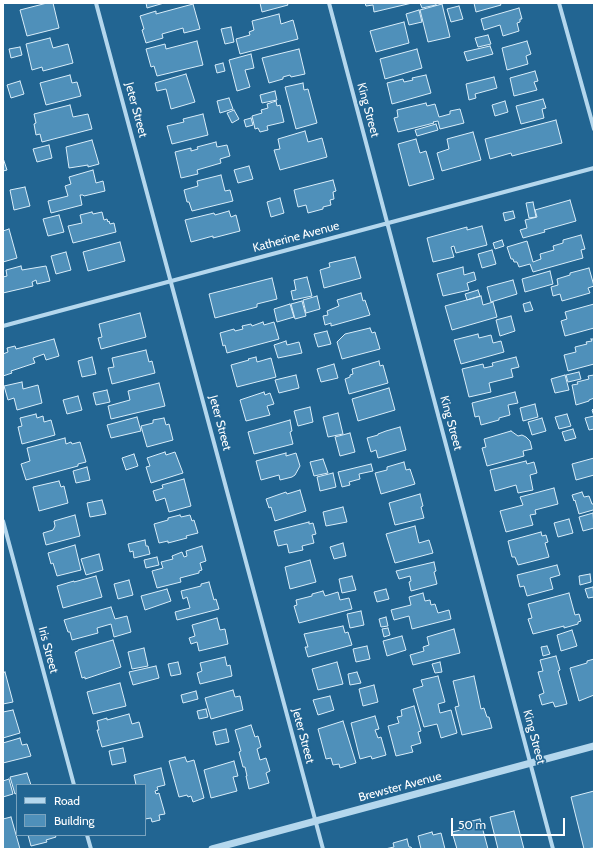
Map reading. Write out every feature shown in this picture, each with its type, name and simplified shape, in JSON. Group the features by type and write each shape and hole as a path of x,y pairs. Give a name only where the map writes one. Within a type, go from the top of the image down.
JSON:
{"street":[{"name":"Jeter Street","path":"96,3 323,849"},
{"name":"King Street","path":"329,3 553,849"},
{"path":"559,3 594,130"},
{"name":"Katherine Avenue","path":"3,326 594,168"},
{"name":"Iris Street","path":"3,520 74,784"},
{"name":"Brewster Avenue","path":"212,849 594,746"},
{"path":"87,836 91,849"}],"building":[{"path":"47,3 53,3 59,28 27,36 20,10"},
{"path":"146,3 164,3 147,8"},
{"path":"260,3 287,3 288,5 262,12"},
{"path":"365,3 412,3 374,12 373,5 366,6"},
{"path":"420,3 436,3 436,5 422,8"},
{"path":"474,3 500,3 501,5 476,12"},
{"path":"193,4 200,29 184,33 183,28 162,34 163,38 146,43 140,16 156,11 156,14"},
{"path":"442,4 450,37 428,42 420,10"},
{"path":"459,6 463,19 451,22 447,9"},
{"path":"519,8 522,19 520,19 520,22 517,23 519,31 503,36 500,25 484,30 481,19"},
{"path":"419,10 422,22 409,25 406,14"},
{"path":"279,14 281,24 293,20 298,39 240,54 236,39 250,35 249,32 254,30 252,21"},
{"path":"404,22 409,43 376,52 370,31"},
{"path":"231,27 234,42 225,44 221,29"},
{"path":"488,35 491,44 478,47 475,38"},
{"path":"50,38 53,48 68,44 73,63 43,71 42,67 32,70 26,44"},
{"path":"197,41 203,65 157,76 154,66 151,67 146,49 165,44 166,49"},
{"path":"527,41 531,54 526,56 528,64 507,70 502,48"},
{"path":"490,46 493,54 467,61 464,52"},
{"path":"20,47 22,55 11,58 9,49"},
{"path":"299,49 305,74 291,77 290,75 283,77 283,79 269,83 262,58"},
{"path":"417,49 422,68 385,79 380,59"},
{"path":"251,54 254,68 245,70 250,87 237,91 229,60"},
{"path":"223,63 225,71 217,73 215,65"},
{"path":"535,71 538,81 534,82 537,90 514,96 510,78"},
{"path":"186,74 195,102 171,109 166,89 157,91 155,83"},
{"path":"70,75 72,83 77,82 81,96 46,105 40,83"},
{"path":"426,75 431,93 392,104 387,83 403,79 404,82 413,80 412,78"},
{"path":"494,77 497,88 475,94 476,98 469,100 466,84"},
{"path":"20,81 24,94 11,98 7,85"},
{"path":"303,83 304,90 308,89 317,123 296,129 285,87"},
{"path":"275,91 277,100 262,103 260,95"},
{"path":"229,98 233,109 220,113 217,101"},
{"path":"543,99 546,108 542,109 544,118 521,124 516,106"},
{"path":"276,101 277,106 280,105 284,122 267,126 268,130 260,132 258,128 255,129 252,116 262,113 261,110 268,108 267,104"},
{"path":"505,101 508,112 495,116 492,105"},
{"path":"426,103 427,106 435,104 439,117 450,114 450,111 460,109 464,123 440,129 438,121 398,132 394,118 398,117 397,110"},
{"path":"70,105 73,117 88,114 92,129 42,142 40,134 36,135 34,114"},
{"path":"234,110 239,119 232,123 227,113"},
{"path":"203,114 208,135 172,144 167,126 184,122 183,119"},
{"path":"251,118 253,125 246,127 244,120"},
{"path":"556,120 562,143 512,156 511,153 490,159 485,139"},
{"path":"436,124 438,130 417,136 415,130"},
{"path":"305,131 308,142 322,138 327,157 280,170 274,150 280,149 278,139"},
{"path":"473,132 481,160 442,171 437,153 449,149 447,139"},
{"path":"416,139 420,153 426,151 434,179 409,186 398,144"},
{"path":"92,140 99,164 88,167 88,165 69,168 66,147"},
{"path":"216,142 217,147 227,145 230,156 220,159 221,163 197,170 198,174 181,178 175,152 191,148 191,151 198,149 197,147"},
{"path":"49,145 52,158 37,162 33,149"},
{"path":"3,158 7,170 3,171"},
{"path":"249,166 253,179 238,183 234,170"},
{"path":"93,170 96,183 103,181 105,191 84,196 80,195 82,205 51,213 48,201 68,196 65,186 71,184 69,177"},
{"path":"221,175 225,191 230,190 233,201 192,211 189,202 187,202 184,190 198,186 197,181"},
{"path":"333,180 336,191 333,192 334,199 330,200 331,205 308,213 306,205 298,207 294,190"},
{"path":"25,187 30,206 14,210 10,190"},
{"path":"280,198 284,213 271,217 267,202"},
{"path":"570,200 576,221 544,230 545,232 523,238 520,230 527,228 525,220 537,217 535,210"},
{"path":"533,202 536,217 529,218 526,203"},
{"path":"229,211 231,217 236,215 240,231 191,242 185,220"},
{"path":"513,211 515,218 505,221 503,213"},
{"path":"92,212 93,214 102,212 104,220 107,219 110,224 114,223 116,232 73,243 68,226 82,223 80,215"},
{"path":"59,215 64,232 48,236 43,219"},
{"path":"482,226 487,245 456,253 454,246 451,247 454,257 433,262 427,238 467,227 467,230"},
{"path":"9,229 17,258 3,262 3,231"},
{"path":"581,235 585,249 581,250 583,258 533,272 530,264 519,267 517,262 514,262 513,259 511,259 507,247 527,241 533,262 541,259 540,254 554,250 553,246 563,243 563,240"},
{"path":"502,240 504,246 495,249 493,243"},
{"path":"120,242 125,261 88,271 83,252"},
{"path":"492,250 496,264 482,268 478,254"},
{"path":"66,252 71,270 56,274 51,256"},
{"path":"355,257 361,278 324,288 320,270 330,267 329,263"},
{"path":"21,266 22,270 46,266 50,281 37,284 36,280 32,282 33,286 3,293 3,277 7,276 6,270"},
{"path":"463,267 464,275 474,272 476,280 467,283 469,290 443,296 437,274"},
{"path":"589,268 594,286 588,288 590,293 562,301 560,294 553,296 551,287 558,285 557,279 570,275 570,273"},
{"path":"550,271 553,284 525,292 522,279"},
{"path":"307,277 312,296 293,300 291,291 296,290 294,280"},
{"path":"272,278 277,299 257,304 257,307 215,318 209,294"},
{"path":"513,280 517,294 491,302 487,287"},
{"path":"478,290 480,296 467,300 465,294"},
{"path":"361,293 370,315 331,326 331,323 325,325 323,316 328,315 327,311 339,306 337,300"},
{"path":"317,296 320,309 306,313 303,300"},
{"path":"481,296 483,305 493,302 497,317 452,330 445,306"},
{"path":"302,301 306,316 295,319 291,304"},
{"path":"530,302 533,310 525,312 523,304"},
{"path":"290,304 294,317 277,322 274,309"},
{"path":"594,304 594,328 565,336 561,321 567,319 565,312"},
{"path":"140,313 146,337 101,349 98,338 102,337 99,324"},
{"path":"511,316 515,331 500,336 496,320"},
{"path":"263,322 264,325 274,322 279,339 227,353 225,345 223,346 220,333 234,329 235,331 243,329 242,326 251,324 252,326"},
{"path":"370,328 372,333 375,332 380,349 342,359 337,342 345,334"},
{"path":"327,331 331,344 318,347 314,334"},
{"path":"478,334 479,338 491,335 493,343 501,341 504,352 461,364 454,340"},
{"path":"54,339 59,356 46,360 44,354 33,358 35,363 11,371 12,373 3,376 3,354 8,352 7,348 15,346 16,349"},
{"path":"591,339 594,339 594,364 568,371 564,355 576,352 575,347 587,344 586,342 592,341"},
{"path":"286,341 287,345 299,342 302,353 278,358 274,345"},
{"path":"146,350 149,362 152,361 155,373 112,384 108,368 114,367 112,358"},
{"path":"92,357 96,374 82,377 78,361"},
{"path":"256,357 257,362 271,358 276,377 237,387 231,365"},
{"path":"516,357 519,367 511,369 513,377 489,383 491,392 469,397 462,369 483,364 484,368 493,366 492,363"},
{"path":"379,361 380,366 383,365 388,383 349,394 345,379 353,374 352,369"},
{"path":"334,364 338,378 321,382 317,369"},
{"path":"579,372 581,379 568,382 566,375"},
{"path":"296,375 299,388 279,393 275,380"},
{"path":"565,375 569,390 555,393 551,379"},
{"path":"594,375 594,398 576,405 572,385 589,379 588,376"},
{"path":"22,382 23,389 38,385 42,403 17,410 14,398 8,400 4,386"},
{"path":"159,383 165,406 111,419 108,406 130,400 128,391"},
{"path":"389,388 395,410 358,421 352,399"},
{"path":"107,390 110,402 96,405 93,393"},
{"path":"264,392 265,395 270,393 274,404 267,406 270,415 246,421 240,400"},
{"path":"515,392 518,403 508,405 510,415 481,425 479,416 475,417 472,403"},
{"path":"78,396 82,410 67,414 63,400"},
{"path":"535,404 538,417 523,421 520,408"},
{"path":"310,407 313,422 298,426 294,411"},
{"path":"338,413 343,434 328,437 323,417"},
{"path":"36,414 37,418 43,416 44,422 51,420 55,435 22,444 18,427 22,426 20,418"},
{"path":"567,414 571,426 559,429 555,417"},
{"path":"594,416 594,429 589,430 585,418"},
{"path":"137,417 141,431 111,438 107,425"},
{"path":"164,418 166,425 169,424 173,440 147,447 141,426 153,423 153,420"},
{"path":"542,418 546,431 532,435 528,422"},
{"path":"290,420 292,431 290,432 293,444 254,454 248,432"},
{"path":"400,427 406,450 378,458 376,450 371,452 367,438"},
{"path":"573,429 576,438 565,441 562,432"},
{"path":"511,431 518,436 522,435 526,437 530,441 532,449 523,451 524,456 487,466 482,448 486,447 484,439"},
{"path":"350,433 355,452 340,456 335,437"},
{"path":"65,438 66,444 71,442 72,444 80,442 86,462 78,464 78,466 26,480 21,464 30,461 27,448"},
{"path":"165,452 166,455 175,452 183,473 151,483 146,467 150,466 147,458"},
{"path":"286,453 286,456 296,453 300,466 295,475 280,480 279,475 261,480 256,461"},
{"path":"134,454 138,466 126,470 122,458"},
{"path":"594,458 594,475 576,480 572,464"},
{"path":"323,459 328,473 314,476 310,462"},
{"path":"526,461 527,464 534,462 537,473 530,475 533,490 518,493 516,485 495,491 490,470"},
{"path":"404,462 406,470 410,469 415,484 381,494 375,473 387,470 387,467"},
{"path":"371,464 373,471 359,474 360,479 349,482 350,485 342,487 338,472"},
{"path":"87,467 90,480 76,483 73,471"},
{"path":"333,473 336,487 320,491 317,477"},
{"path":"184,479 191,506 169,512 165,498 156,501 153,491 163,488 162,485"},
{"path":"59,481 61,487 64,486 68,503 39,511 33,487"},
{"path":"554,488 558,504 535,510 536,514 530,515 533,525 506,532 500,511 523,505 520,497"},
{"path":"300,490 306,511 275,521 271,507 269,508 266,499 286,492 287,494"},
{"path":"582,492 584,497 589,496 592,504 594,504 594,511 579,514 572,495"},
{"path":"420,494 424,518 395,525 389,503"},
{"path":"102,500 106,514 90,517 87,503"},
{"path":"343,507 347,522 326,526 323,512"},
{"path":"593,513 594,528 583,531 579,517"},
{"path":"75,515 80,536 46,545 43,533 53,530 55,526 54,521"},
{"path":"180,515 181,517 190,515 192,521 194,520 198,533 186,536 187,538 168,543 168,541 159,543 154,524"},
{"path":"569,519 573,533 558,537 554,523"},
{"path":"309,522 309,524 313,523 316,534 312,535 314,543 302,546 303,550 289,553 287,544 278,546 274,531"},
{"path":"415,526 419,543 429,540 433,553 395,563 386,534"},
{"path":"541,532 542,536 546,535 548,542 545,543 549,557 518,565 515,557 512,557 508,541"},
{"path":"145,540 150,554 134,558 133,551 130,552 128,544"},
{"path":"343,543 346,556 334,559 330,547"},
{"path":"75,545 81,570 57,576 53,563 51,564 48,553"},
{"path":"202,546 206,561 200,563 202,570 199,571 199,573 180,578 181,582 157,588 152,571 163,568 161,562 173,559 172,556 182,552 184,557 187,556 186,551"},
{"path":"99,554 103,570 86,575 81,559"},
{"path":"157,557 159,565 146,568 144,560"},
{"path":"310,560 316,582 290,589 285,567"},
{"path":"434,562 436,571 434,572 437,584 411,591 409,582 411,581 410,576 399,579 396,571"},
{"path":"557,565 560,575 550,578 553,589 527,596 524,586 520,587 517,575"},
{"path":"590,574 591,582 580,585 579,576"},
{"path":"96,576 102,597 63,608 57,586"},
{"path":"352,576 356,590 342,593 339,579"},
{"path":"129,580 133,595 118,599 114,584"},
{"path":"209,582 214,600 216,599 219,609 177,620 175,612 190,608 187,597 183,599 181,591 201,586 201,584"},
{"path":"593,587 594,597 588,598 585,589"},
{"path":"167,589 171,601 145,610 141,596"},
{"path":"386,589 389,599 377,602 374,592"},
{"path":"323,591 325,596 338,592 340,600 349,598 352,609 299,623 294,606 297,605 296,600 312,596 312,594"},
{"path":"423,593 425,601 430,600 431,605 435,604 438,613 449,610 451,619 412,629 409,616 394,620 391,610 411,605 409,597"},
{"path":"569,593 575,615 579,614 581,621 578,622 578,624 564,628 564,626 533,634 528,619 532,618 528,604"},
{"path":"111,607 115,619 127,616 131,632 114,637 111,624 97,628 98,633 72,640 64,620"},
{"path":"361,611 364,625 350,628 347,614"},
{"path":"386,617 388,626 381,627 379,619"},
{"path":"217,618 220,630 225,629 228,644 199,651 197,642 191,644 189,638 195,636 192,625"},
{"path":"343,626 345,633 348,632 352,645 308,657 305,647 308,647 304,634"},
{"path":"388,628 390,635 384,637 382,629"},
{"path":"454,629 460,653 413,665 410,655 424,651 423,647 429,645 427,637"},
{"path":"572,630 577,646 561,651 557,635"},
{"path":"402,636 406,650 387,656 383,641"},
{"path":"113,640 121,667 85,679 85,677 82,678 75,652"},
{"path":"367,646 370,659 356,662 353,649"},
{"path":"547,646 550,654 543,656 541,647"},
{"path":"144,648 148,666 132,669 128,652"},
{"path":"556,656 560,670 558,671 567,704 555,707 553,702 542,705 539,695 544,693 538,672 543,671 540,660"},
{"path":"225,657 227,666 230,665 232,676 200,684 197,673 202,671 200,663"},
{"path":"594,659 594,695 579,701 570,668 587,663 587,661"},
{"path":"178,662 181,674 171,676 168,664"},
{"path":"337,662 343,684 318,690 312,669"},
{"path":"440,662 442,672 435,673 432,664"},
{"path":"156,666 159,678 133,685 129,672"},
{"path":"5,672 13,702 3,704 3,673"},
{"path":"357,672 361,683 350,685 348,674"},
{"path":"438,676 445,702 438,704 440,713 451,710 457,733 441,738 437,724 424,727 413,689 423,686 421,680"},
{"path":"474,676 481,709 484,708 487,717 489,717 492,728 462,735 455,707 459,706 453,681"},
{"path":"120,683 126,706 93,714 87,692"},
{"path":"374,685 378,702 363,706 359,689"},
{"path":"233,690 235,697 240,696 243,710 211,719 205,698"},
{"path":"196,691 198,699 183,703 181,695"},
{"path":"330,696 334,710 318,715 313,700"},
{"path":"414,706 421,731 418,732 421,743 411,746 413,752 396,756 388,726 399,723 397,717 402,716 401,710"},
{"path":"206,709 208,717 199,719 197,711"},
{"path":"13,710 20,733 3,738 3,712"},
{"path":"129,714 132,724 139,722 143,737 102,747 97,730 99,730 97,721"},
{"path":"375,716 379,729 375,730 378,738 381,737 386,755 372,759 371,756 360,759 351,723"},
{"path":"343,721 356,763 340,768 339,764 333,765 331,758 326,759 318,729"},
{"path":"251,725 255,737 258,736 261,747 257,749 260,760 266,758 270,771 266,773 269,783 249,789 235,730"},
{"path":"226,729 229,742 216,745 213,732"},
{"path":"20,738 22,745 27,744 31,756 3,763 3,743"},
{"path":"123,748 126,762 112,765 109,751"},
{"path":"185,757 187,762 194,760 204,798 193,802 191,796 188,797 187,795 179,797 169,761"},
{"path":"234,761 238,776 233,777 237,791 211,798 204,770"},
{"path":"161,768 165,785 157,787 158,790 155,791 156,794 159,793 165,814 159,815 160,820 152,822 151,818 146,819 146,784 136,784 134,775"},
{"path":"27,773 31,784 16,784 15,794 10,777"},
{"path":"9,779 13,794 3,797 3,781"},
{"path":"594,791 594,848 584,849 571,797"},
{"path":"514,811 524,849 498,849 490,817"},
{"path":"11,817 20,849 3,849 3,819"},
{"path":"480,819 488,849 457,849 452,832 465,829 464,823"},
{"path":"432,832 433,835 441,833 445,849 421,849 418,836"},
{"path":"28,836 56,837 46,840 47,842 31,846"},
{"path":"407,839 409,847 412,849 385,849 394,847 393,843"}]}
